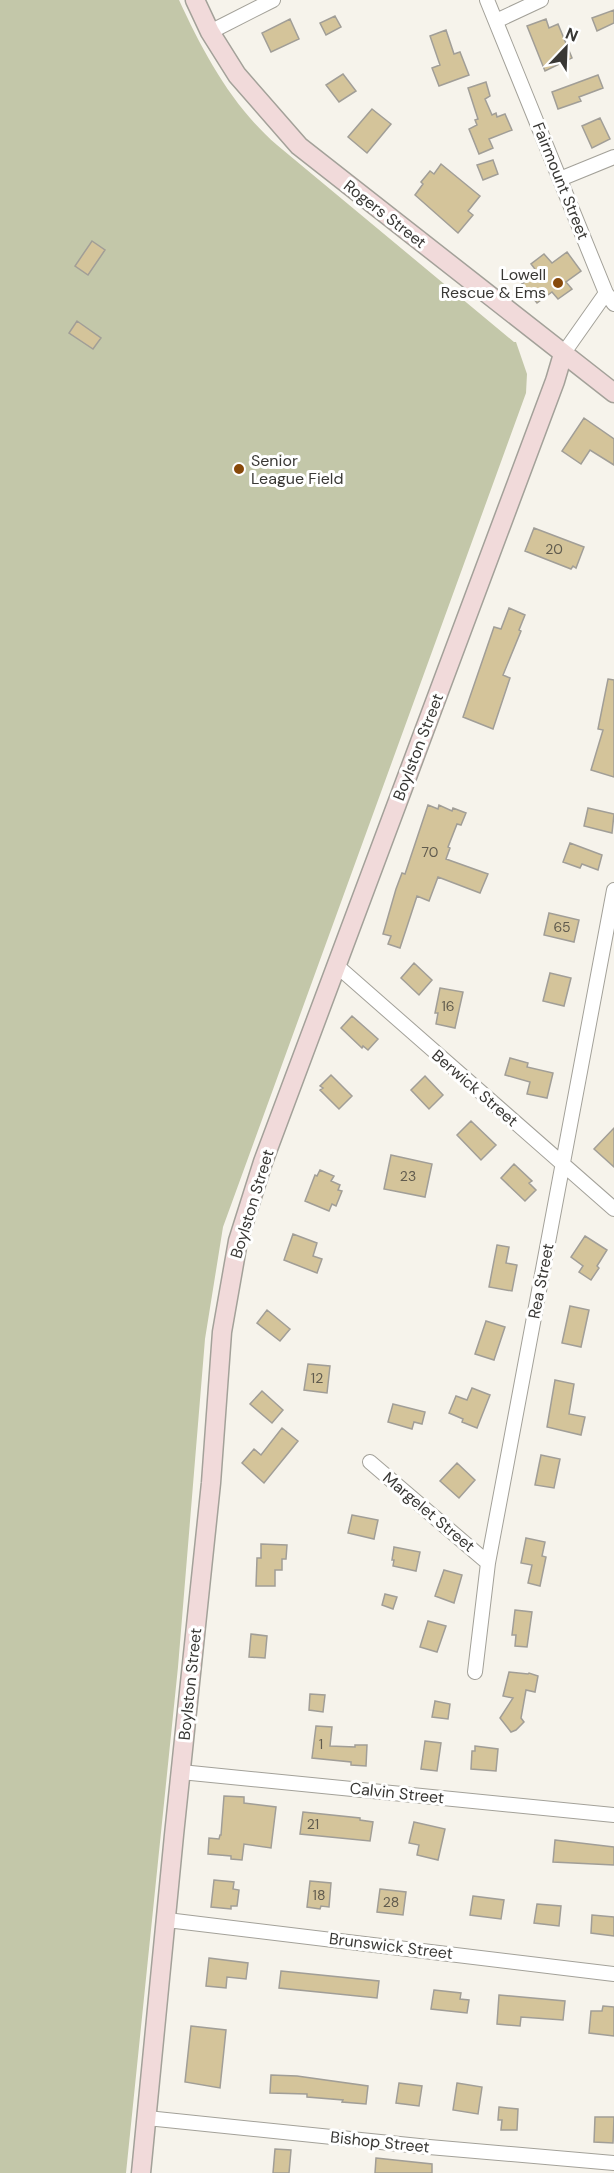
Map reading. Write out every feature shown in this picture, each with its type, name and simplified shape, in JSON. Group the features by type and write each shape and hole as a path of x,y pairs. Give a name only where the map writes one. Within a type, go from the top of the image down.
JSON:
{"main road":[{"name":"Rogers Street","path":"195,0 210,32 237,75 299,146 614,393"},
{"name":"Boylston Street","path":"141,2173 211,1483 222,1332 238,1241 263,1162 555,381 563,354"}],"street":[{"path":"210,32 273,0"},
{"name":"Fairmount Street","path":"487,0 610,299 563,354"},
{"path":"496,21 541,0"},
{"path":"560,179 614,157"},
{"name":"Rea Street","path":"474,1672 488,1563 614,890"},
{"name":"Berwick Street","path":"336,965 614,1209"},
{"name":"Margelet Street","path":"370,1462 488,1563"},
{"name":"Calvin Street","path":"181,1772 614,1815"},
{"name":"Brunswick Street","path":"167,1920 614,1974"},
{"name":"Bishop Street","path":"147,2118 429,2147 614,2163"}],"green space":[{"path":"0,0 179,0 220,78 261,130 516,342 527,374 526,393 223,1227 205,1339 178,1667 126,2173 0,2173"}],"building":[{"path":"614,10 614,23 597,31 592,18"},
{"path":"335,16 341,27 326,35 320,23"},
{"path":"290,19 299,39 271,52 262,33"},
{"path":"546,19 549,28 558,24 572,58 545,71 527,26"},
{"path":"446,30 454,54 460,52 469,75 439,86 432,68 440,65 430,36"},
{"path":"343,74 356,91 339,102 326,85"},
{"path":"598,75 603,88 579,97 581,101 558,109 552,92"},
{"path":"486,82 490,96 485,99 492,115 496,113 497,117 505,114 512,130 489,139 493,148 479,154 469,129 477,125 475,120 478,119 468,88"},
{"path":"372,109 391,124 367,153 348,137"},
{"path":"600,118 610,139 592,148 582,126"},
{"path":"493,160 498,174 483,180 477,165"},
{"path":"441,164 480,196 468,211 473,215 458,233 415,195 423,184 421,182 430,171 434,174"},
{"path":"92,241 105,250 88,275 75,266"},
{"path":"567,252 581,271 566,282 572,289 558,299 552,292 537,303 522,284 538,273 531,264 544,254 552,263"},
{"path":"77,321 101,338 93,349 69,333"},
{"path":"584,418 614,439 614,465 590,450 581,464 562,451"},
{"path":"534,528 584,547 576,568 573,566 571,569 525,551"},
{"path":"509,608 525,615 503,675 510,678 493,729 463,717 494,627 501,629"},
{"path":"608,679 614,680 614,777 591,770 603,730 598,729"},
{"path":"428,805 438,809 439,805 452,811 453,808 466,813 461,825 457,824 446,859 488,874 480,893 438,877 429,901 417,896 400,948 388,944 391,936 383,934 396,889 402,873 405,874"},
{"path":"588,808 614,814 612,833 584,826"},
{"path":"570,843 602,855 598,870 582,864 580,868 563,862"},
{"path":"549,913 579,920 574,942 544,935"},
{"path":"414,963 432,980 419,995 401,978"},
{"path":"550,973 571,978 564,1006 543,1001"},
{"path":"440,988 463,992 455,1028 436,1024 438,1013 435,1013"},
{"path":"352,1016 378,1039 368,1050 363,1046 362,1048 341,1028"},
{"path":"510,1058 528,1063 527,1067 553,1073 547,1098 527,1094 530,1082 505,1075"},
{"path":"331,1075 352,1096 339,1109 320,1090 323,1088 320,1086"},
{"path":"425,1076 443,1095 429,1109 411,1090"},
{"path":"471,1121 496,1145 481,1160 457,1135"},
{"path":"614,1128 614,1167 594,1149"},
{"path":"391,1155 432,1164 425,1197 384,1189"},
{"path":"514,1164 532,1181 529,1183 536,1190 525,1201 501,1178"},
{"path":"320,1170 334,1176 331,1181 340,1185 338,1190 342,1191 336,1206 332,1204 329,1211 305,1201 315,1175 317,1176"},
{"path":"293,1234 317,1243 313,1256 322,1259 317,1273 284,1260"},
{"path":"585,1236 607,1250 591,1280 579,1272 583,1266 571,1257"},
{"path":"497,1245 509,1247 506,1263 517,1265 512,1291 489,1287"},
{"path":"570,1306 589,1310 581,1347 562,1343"},
{"path":"267,1310 290,1329 280,1341 257,1323"},
{"path":"486,1321 505,1327 494,1360 475,1354"},
{"path":"308,1364 330,1366 327,1393 304,1390"},
{"path":"555,1380 574,1384 569,1414 585,1417 581,1435 547,1427"},
{"path":"472,1388 490,1395 477,1428 449,1413 456,1396 467,1400"},
{"path":"262,1391 283,1410 272,1423 250,1404"},
{"path":"393,1404 425,1412 422,1424 414,1422 412,1429 388,1422"},
{"path":"282,1428 298,1441 264,1483 242,1463 254,1449 261,1455"},
{"path":"541,1455 560,1459 554,1488 535,1485"},
{"path":"457,1463 475,1480 459,1498 440,1481"},
{"path":"352,1515 378,1520 374,1539 348,1533"},
{"path":"526,1538 545,1542 542,1556 546,1557 540,1586 528,1583 532,1565 521,1563"},
{"path":"261,1544 287,1545 286,1559 282,1559 282,1570 275,1570 275,1586 256,1586 257,1558 261,1558"},
{"path":"394,1547 420,1552 416,1571 393,1566"},
{"path":"444,1570 462,1575 454,1603 435,1596"},
{"path":"385,1594 397,1597 393,1609 382,1605"},
{"path":"515,1610 532,1612 527,1647 515,1646 516,1635 512,1635"},
{"path":"428,1621 446,1626 437,1652 420,1647"},
{"path":"251,1634 267,1636 265,1658 249,1657"},
{"path":"509,1672 538,1676 535,1692 526,1690 521,1718 524,1722 511,1732 500,1718 513,1698 503,1696"},
{"path":"310,1694 325,1695 323,1712 309,1710"},
{"path":"435,1701 450,1704 448,1719 432,1717"},
{"path":"316,1726 332,1727 330,1746 367,1745 366,1766 312,1758"},
{"path":"425,1741 441,1743 437,1771 421,1769"},
{"path":"475,1746 498,1749 496,1771 471,1769 472,1751 475,1751"},
{"path":"224,1796 244,1797 244,1803 276,1807 271,1848 244,1844 242,1860 231,1859 231,1856 208,1854 209,1838 219,1839 221,1835"},
{"path":"303,1812 360,1818 360,1820 373,1822 370,1841 300,1834"},
{"path":"414,1822 445,1829 438,1860 417,1855 419,1845 409,1843"},
{"path":"555,1840 614,1847 614,1865 553,1862"},
{"path":"214,1880 234,1882 233,1889 239,1890 237,1906 231,1906 231,1909 211,1907"},
{"path":"310,1881 331,1883 329,1907 321,1906 320,1909 307,1907"},
{"path":"380,1889 406,1892 403,1915 377,1912"},
{"path":"473,1896 504,1900 501,1919 470,1915"},
{"path":"537,1904 561,1906 559,1926 534,1923"},
{"path":"592,1915 614,1917 614,1936 591,1933"},
{"path":"209,1958 248,1963 246,1979 227,1977 226,1988 206,1986"},
{"path":"281,1971 379,1981 377,1998 279,1988"},
{"path":"434,1990 461,1993 460,1999 469,2000 467,2013 431,2009"},
{"path":"499,1995 565,2001 563,2020 521,2017 520,2026 497,2024"},
{"path":"603,2006 614,2007 614,2036 589,2033 591,2011 602,2011"},
{"path":"191,2026 226,2030 220,2088 185,2082"},
{"path":"271,2075 297,2076 368,2086 366,2104 307,2097 307,2094 270,2093"},
{"path":"399,2083 422,2086 419,2106 396,2103"},
{"path":"457,2083 482,2087 478,2114 453,2110"},
{"path":"499,2107 518,2109 517,2130 501,2130 502,2120 498,2120"},
{"path":"595,2117 614,2117 613,2143 594,2142"},
{"path":"275,2149 291,2150 289,2173 273,2173"},
{"path":"376,2158 432,2164 432,2173 375,2173"}],"place":[{"name":"Lowell Rescue & Ems","path":"558,283"},
{"name":"Senior League Field","path":"239,469"}]}
